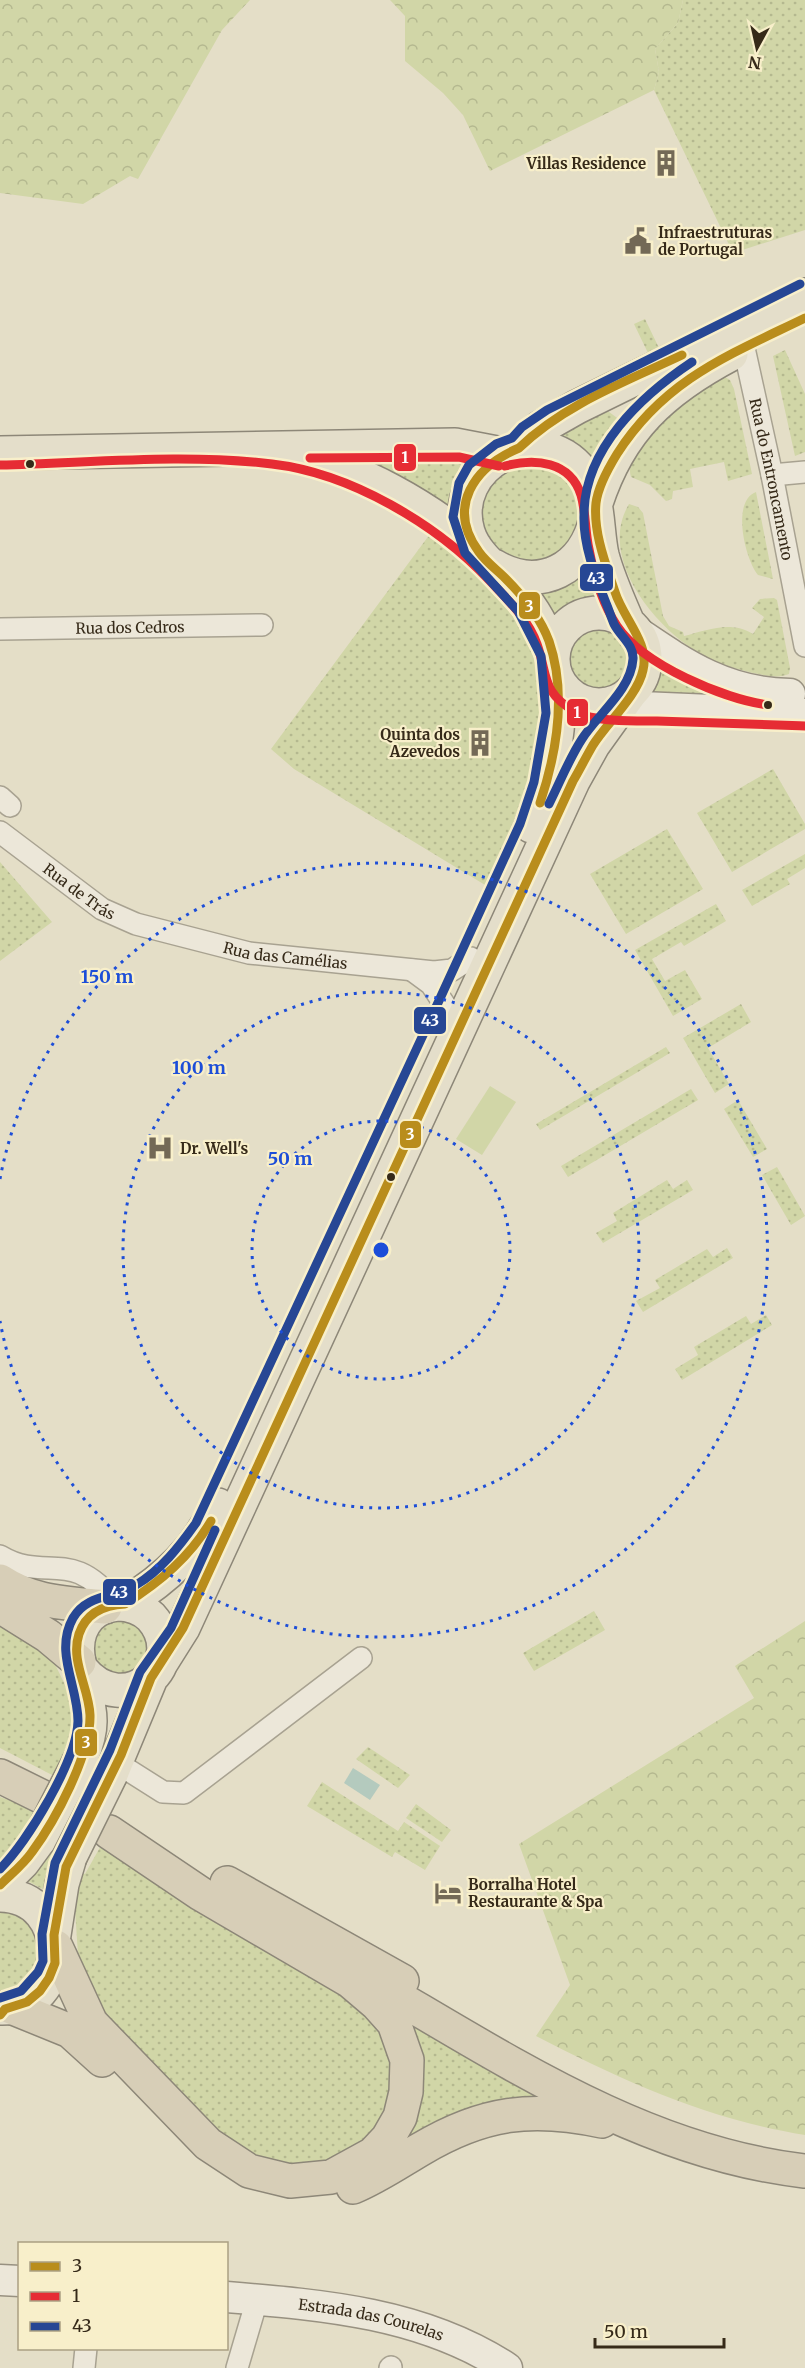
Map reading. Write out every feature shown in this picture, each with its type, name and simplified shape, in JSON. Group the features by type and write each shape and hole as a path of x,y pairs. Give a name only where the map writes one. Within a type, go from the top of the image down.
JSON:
{"highway":[{"path":"0,1581 22,1594 40,1600 116,1605"},
{"path":"0,1606 48,1636 80,1666"},
{"path":"0,1761 76,1797 306,1928 584,2080 677,2120 747,2138 805,2148"},
{"path":"0,1776 39,1793 109,1832 506,2060 580,2099 663,2136"},
{"path":"55,1941 91,2023 208,2144 249,2171 290,2181 332,2177 352,2168 372,2154 388,2138 400,2117 406,2092 407,2060 394,2023 373,1999 350,1981 201,1894 109,1832"},
{"path":"4,2010 73,2033 206,2163 246,2187 274,2196 302,2199 339,2192 375,2176 460,2128 511,2114 563,2113 663,2136 714,2152 805,2170"}],"main road":[{"path":"805,295 553,420 478,473 466,502 465,518 483,556 517,576 537,577 558,572 570,565 584,550 618,450 644,416 690,377 805,318"},
{"path":"449,445 517,433 553,420"},
{"path":"0,453 449,445 511,451 537,447 554,451 569,459 582,472 591,487 608,575 645,657 639,682 615,702 537,859 183,1628 156,1671 114,1768 70,1857 64,1875 52,1971 40,1992 27,2001 4,2010"},
{"path":"191,448 274,452 328,464 399,496 436,518 483,556 528,604 543,629 554,665 571,696 669,709 805,714"},
{"path":"0,1885 23,1862 39,1840 81,1758 90,1723 76,1649 78,1635 93,1613 116,1605 172,1572 191,1552 207,1529 531,828 546,785 558,725 554,665 564,628 588,614 602,613 616,616 696,670 731,686 764,693 805,695"},
{"path":"593,745 609,728 629,716 669,709"},
{"path":"80,1666 91,1681 115,1691 141,1687 156,1671 162,1637 157,1625 149,1615 116,1605"},
{"path":"0,1894 22,1899 36,1908 47,1920 55,1941"},
{"path":"0,2280 18,2281"},
{"name":"Estrada das Courelas","path":"228,2297 330,2306 383,2316 454,2340 507,2368"}],"street":[{"name":"Rua do Entroncamento","path":"744,348 799,592 805,646"},
{"path":"772,475 805,472"},
{"name":"Rua dos Cedros","path":"0,629 262,625"},
{"name":"Rua de Trás","path":"0,832 102,909 127,921 167,933"},
{"name":"Rua das Camélias","path":"167,933 249,953 447,972 471,958"},
{"path":"406,968 427,979 448,1011"},
{"path":"0,1556 20,1564 62,1567 80,1571 94,1580 116,1605"},
{"path":"114,1768 159,1791 170,1795 184,1794 360,1658"},
{"path":"237,2368 257,2300"},
{"path":"84,2368 86,2350"}],"green space":[{"path":"0,0 250,0 222,30 138,179 130,176 83,204 0,193"},
{"path":"390,0 683,0 678,23 655,49 659,72 654,90 490,171 463,115 443,93 405,61 405,16"},
{"path":"683,0 805,0 805,230 733,253 654,90 659,72 655,49 678,23"},
{"path":"645,319 659,348 648,353 634,324"},
{"path":"785,350 805,394 805,452 795,456 773,356"},
{"path":"723,376 730,380 734,389 752,474 728,481 724,462 690,469 693,487 673,491 672,499 666,501 650,485 631,477 631,464 637,449 664,419"},
{"path":"601,406 624,423 599,466 548,435"},
{"path":"474,457 452,518 366,461"},
{"path":"531,463 559,471 573,485 581,513 573,541 559,555 531,563 503,555 489,541 481,513 489,485 503,471"},
{"path":"756,492 773,579 758,575 745,544 742,518 744,507 748,497"},
{"path":"629,504 638,507 643,513 663,616 669,626 683,632 684,636 728,627 753,634 764,617 752,608 760,599 774,598 777,600 790,668 789,674 766,676 715,661 694,650 661,623 634,586 625,566 620,545 621,524"},
{"path":"430,534 484,580 505,603 521,628 533,655 539,685 541,718 531,800 490,888 294,769 271,749"},
{"path":"589,565 604,603 577,607 555,623 535,592"},
{"path":"593,629 605,629 616,634 624,642 629,659 627,671 616,684 605,689 593,689 582,684 574,676 569,665 569,653 574,642 582,634"},
{"path":"656,658 704,685 701,701 645,694 653,680"},
{"path":"773,769 805,824 805,829 732,872 697,813"},
{"path":"667,829 703,889 626,934 590,874"},
{"path":"805,854 805,868 787,879 790,884 752,906 742,890"},
{"path":"0,862 52,922 0,961"},
{"path":"716,904 726,921 684,946 681,942 652,959 665,981 685,970 702,999 673,1016 635,950"},
{"path":"741,1004 751,1022 708,1048 729,1084 715,1093 683,1038"},
{"path":"666,1047 670,1053 540,1130 536,1124"},
{"path":"490,1086 516,1102 482,1155 456,1139"},
{"path":"691,1089 698,1100 568,1177 561,1166"},
{"path":"738,1100 767,1149 753,1157 724,1109"},
{"path":"777,1167 805,1216 791,1225 762,1175"},
{"path":"667,1180 673,1189 687,1180 693,1190 603,1243 596,1233 617,1221 613,1213"},
{"path":"727,1248 733,1258 643,1312 636,1301 660,1288 655,1280 707,1249 713,1257"},
{"path":"766,1315 772,1325 682,1380 675,1369 698,1355 694,1347 746,1316 751,1324"},
{"path":"594,1611 605,1630 534,1671 523,1653"},
{"path":"0,1614 51,1656 70,1695 75,1722 69,1746 54,1776 0,1748"},
{"path":"111,1620 121,1620 136,1625 141,1629 146,1641 147,1659 125,1678 97,1669 92,1652 93,1636"},
{"path":"805,1621 805,2135 769,2128 700,2109 633,2083 536,2036 570,1985 519,1844 754,1698 735,1666"},
{"path":"368,1747 410,1775 398,1788 356,1759"},
{"path":"322,1782 398,1831 404,1822 440,1846 425,1870 395,1852 392,1857 307,1806"},
{"path":"0,1797 39,1811 20,1845 0,1863"},
{"path":"416,1804 451,1830 442,1842 406,1818"},
{"path":"50,1841 67,1850 48,1892 24,1879"},
{"path":"103,1842 367,2005 395,2062 383,2124 342,2159 289,2166 259,2159 231,2141 192,2106 92,1999 79,1971 74,1893 78,1870 85,1874"},
{"path":"0,1911 17,1916 30,1926 38,1939 41,1957 39,1967 30,1984 0,1997"},
{"path":"407,2021 547,2099 432,2133 396,2141"}],"shaded area":[{"path":"353,1768 380,1785 370,1800 344,1783"}],"transit line":[{"name":"43","path":"0,1869 37,1820 60,1778 76,1737 77,1708 66,1656 68,1631 73,1618 79,1610 93,1600 128,1589 145,1579 169,1557 196,1523 520,824 534,782 546,713 541,656 518,611 465,553 453,517 459,483 469,465 496,444 512,438 522,427 547,410 800,284"},
{"name":"3","path":"0,2015 5,2009 27,2002 40,1991 49,1978 55,1963 54,1935 66,1867 121,1755 151,1678 183,1628 573,781 593,745 629,699 640,679 643,670 643,650 619,602 598,537 596,503 604,477 636,428 656,406 678,388 700,372 750,344 805,318"},
{"name":"3","path":"519,448 537,432 576,406 682,355"},
{"name":"43","path":"549,804 582,739 626,681 633,659 629,645 613,621 588,549 584,515 587,491 594,468 619,426 635,408 692,362"},
{"name":"3","path":"519,448 503,456 478,477 465,504 465,519 469,535 479,552 530,607 549,641 558,682 558,723 551,764 540,803"},
{"name":"1","path":"310,458 459,457 499,466"},
{"name":"1","path":"0,465 204,459 272,464 302,469 332,478 390,504 445,540 469,560 523,618 537,644 551,690 557,698 576,712 593,718 615,720 805,726"},
{"name":"1","path":"505,466 528,462 550,465 569,475 576,484 583,502 588,542 599,589 617,626 629,640 645,654 686,678 730,696 768,705"},
{"name":"3","path":"125,1604 173,1568 194,1546 211,1521"},
{"name":"43","path":"0,1998 21,1991 38,1972 43,1961 42,1934 55,1863 110,1750 140,1672 171,1628 215,1530"},
{"name":"3","path":"0,1885 25,1861 51,1823 70,1787 85,1748 90,1715 77,1654 77,1644 82,1627 91,1616 103,1608 125,1604"}],"place":[{"name":"Villas Residence","path":"666,163"},
{"name":"Infraestruturas de Portugal","path":"638,241"},
{"name":"Quinta dos Azevedos","path":"480,743"},
{"name":"Dr. Well's","path":"160,1148"},
{"name":"Borralha Hotel Restaurante & Spa","path":"448,1893"}]}
